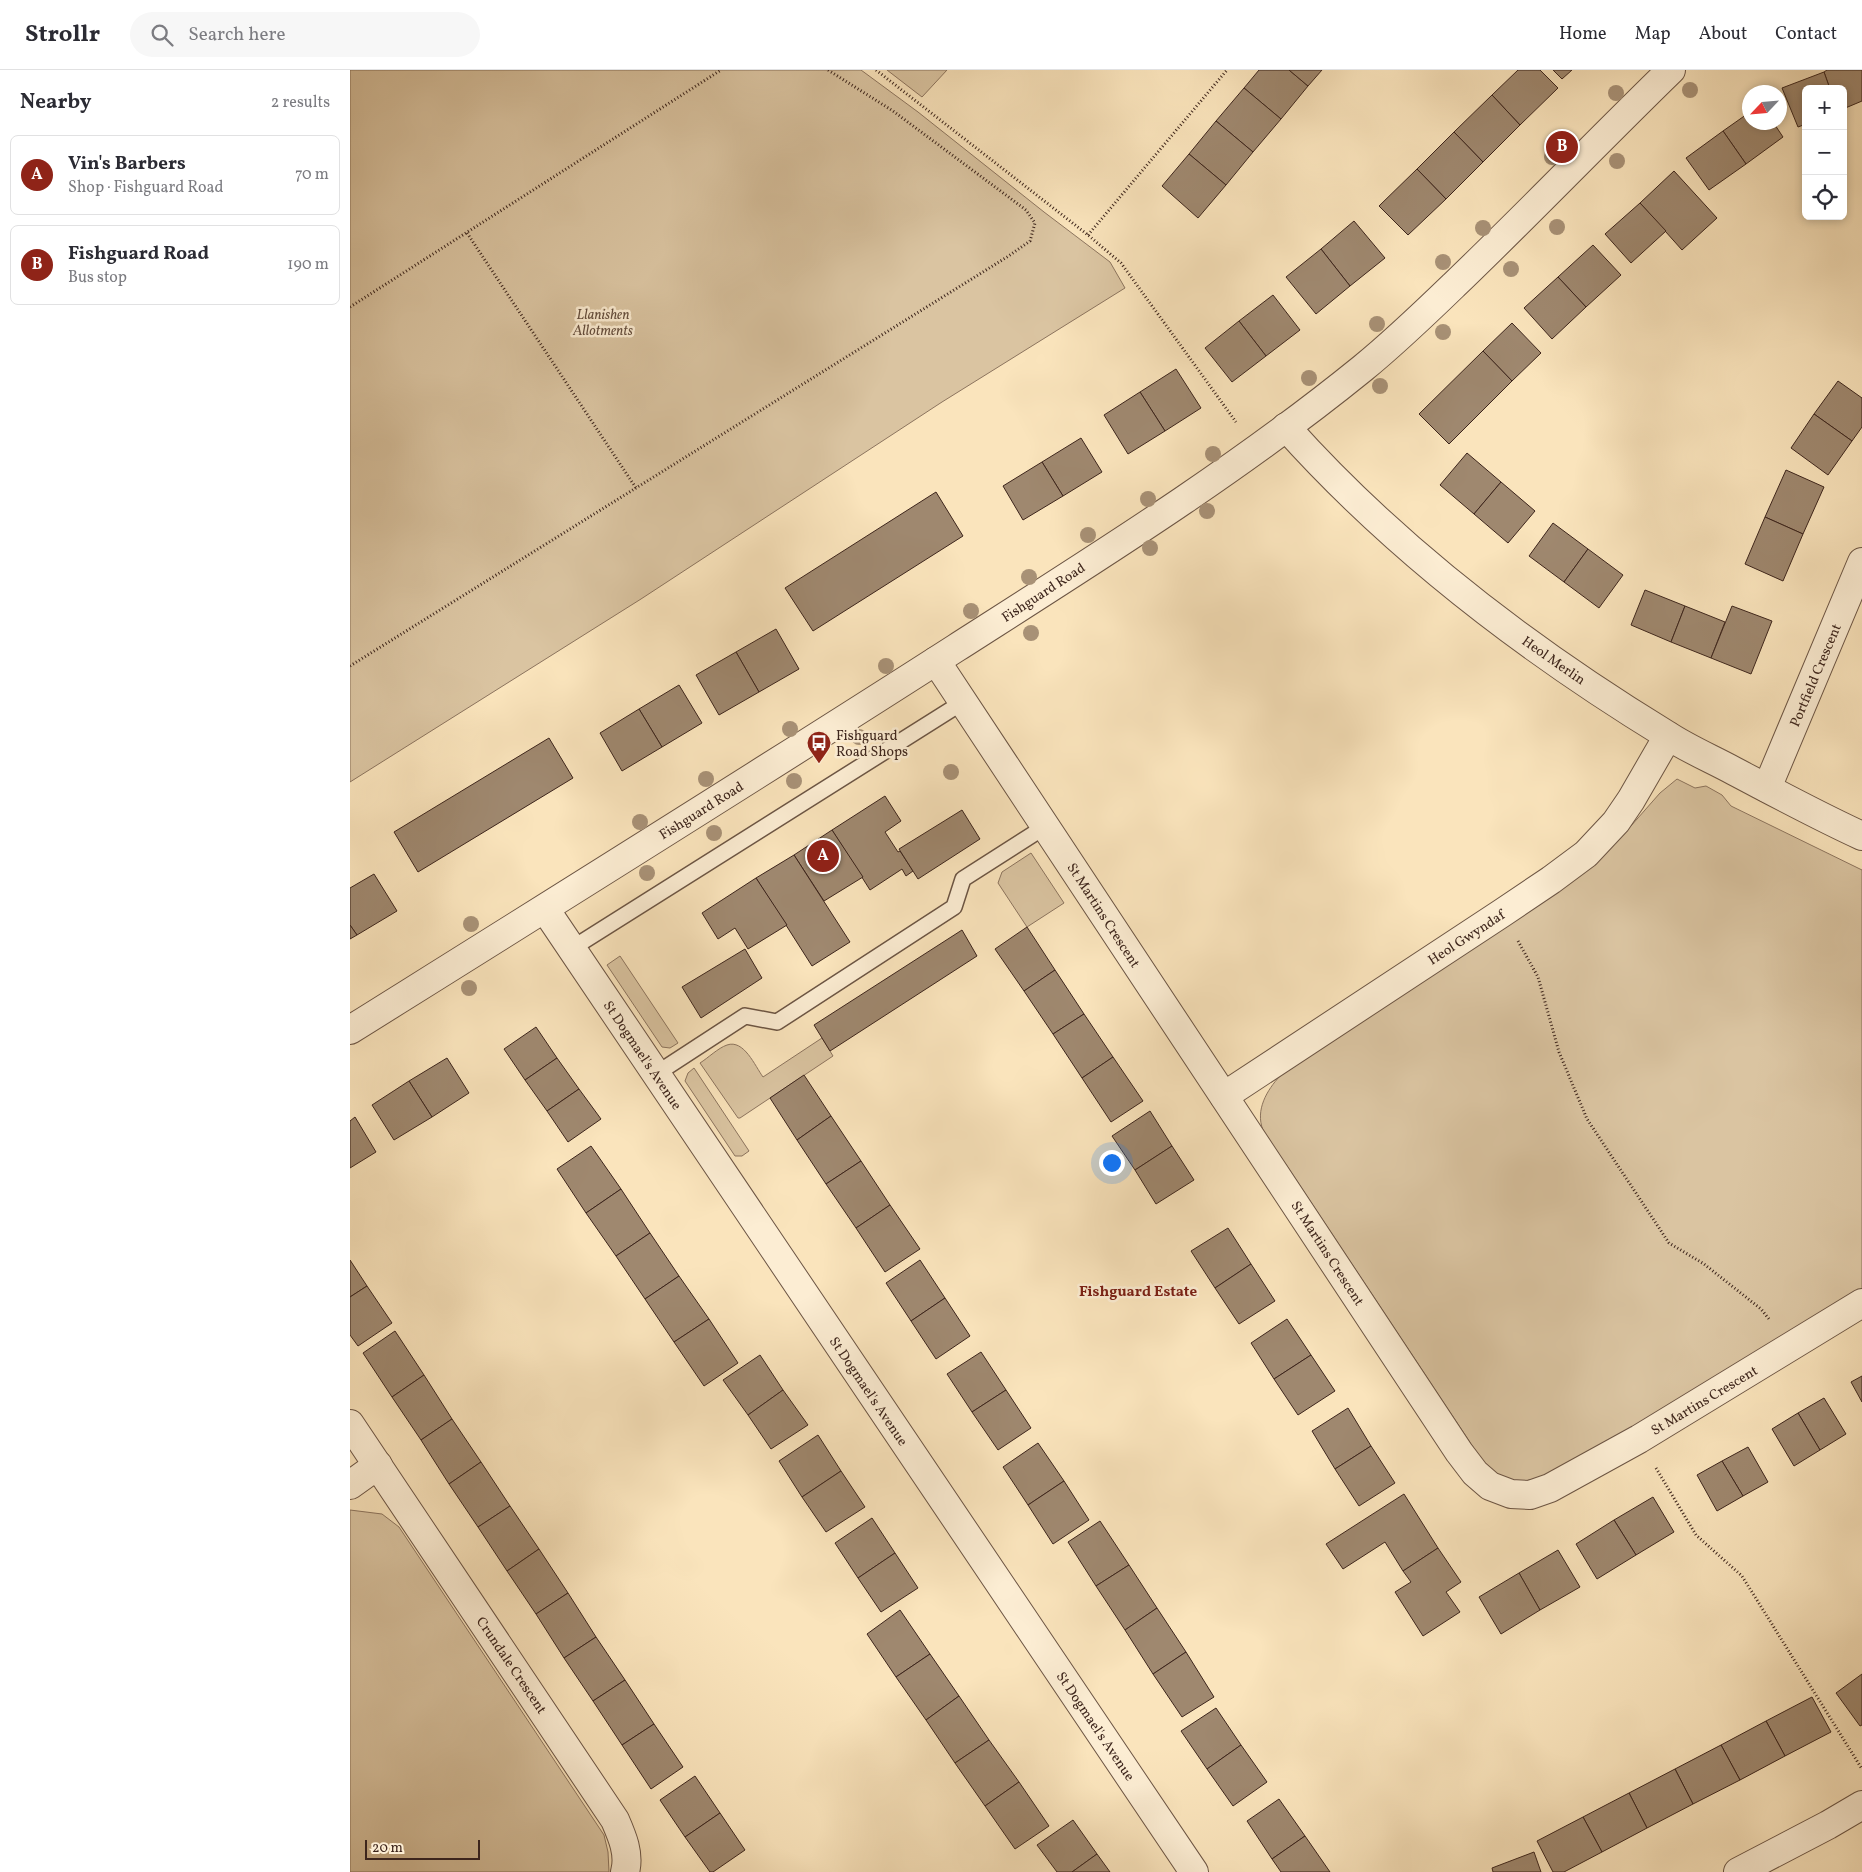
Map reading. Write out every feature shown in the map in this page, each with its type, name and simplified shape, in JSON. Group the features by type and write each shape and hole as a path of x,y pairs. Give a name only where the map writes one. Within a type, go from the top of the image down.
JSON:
{"street":[{"name":"Fishguard Road","path":"350,1030 545,909 936,661 1198,490 1286,428 1366,366 1402,334 1549,194 1671,70"},
{"name":"Heol Merlin","path":"1286,428 1326,471 1383,526 1435,570 1541,652 1668,736 1862,836"},
{"name":"Portfield Crescent","path":"1767,788 1862,562"},
{"name":"St Martins Crescent","path":"936,661 1459,1452 1475,1473 1490,1486 1511,1494 1530,1495 1550,1488 1639,1439 1862,1303"},
{"name":"Heol Gwyndaf","path":"1224,1096 1552,880 1586,854 1616,822 1668,736"},
{"name":"St Dogmael's Avenue","path":"545,909 1194,1872"},
{"name":"Crundale Crescent","path":"350,1424 615,1820 624,1844 625,1872"},
{"path":"350,1485 378,1465"},
{"path":"1738,1872 1862,1805"}],"lane":[{"path":"571,949 963,702"},
{"path":"656,1074 745,1016 777,1022 785,1017 954,907 963,879 1046,826"}],"path":[{"path":"350,307 721,70"},
{"path":"350,666 1030,241 1035,223 1026,210 893,111 828,70"},
{"path":"876,70 1088,235 1121,263 1239,427"},
{"path":"1088,235 1226,70"},
{"path":"467,234 636,488"},
{"path":"1502,913 1538,977 1559,1052 1587,1119 1669,1243 1704,1264 1761,1309 1790,1348"},
{"path":"1639,1439 1696,1535 1742,1576 1862,1769"}],"green space":[{"name":"Llanishen Allotments","path":"350,70 861,70 918,112 1110,262 1125,288 942,402 641,599 350,782"},
{"path":"887,70 947,70 922,97"},
{"path":"1677,779 1695,788 1706,786 1722,795 1731,806 1862,870 1862,1290 1682,1399 1576,1460 1540,1477 1523,1481 1511,1480 1500,1476 1485,1465 1265,1134 1261,1123 1261,1108 1267,1094 1280,1076 1542,903 1594,864 1660,793"},
{"path":"1031,853 1064,903 1027,927 998,883 1002,872"},
{"path":"620,956 678,1043 670,1048 662,1047 607,965"},
{"path":"822,1038 833,1056 740,1118 738,1118 700,1063 720,1048 733,1044 744,1050 763,1077"},
{"path":"694,1068 749,1151 742,1156 735,1156 685,1081 688,1073"},
{"path":"350,1510 382,1514 399,1527 604,1835 608,1852 609,1872 350,1872"}],"building":[{"path":"1259,70 1289,70 1308,86 1281,119 1244,88"},
{"path":"1289,70 1322,70 1308,86"},
{"path":"1518,70 1540,70 1558,88 1520,125 1492,95"},
{"path":"1553,70 1572,70 1562,79"},
{"path":"1827,70 1862,70 1862,101 1847,107 1847,85 1829,85 1824,72"},
{"path":"1824,72 1829,85 1802,85 1802,126 1798,127 1787,100 1787,86"},
{"path":"1244,88 1281,119 1253,152 1216,121"},
{"path":"1492,95 1520,125 1483,162 1454,132"},
{"path":"1742,118 1742,130 1778,130 1783,137 1746,164 1723,131"},
{"path":"1216,121 1253,152 1226,185 1189,154"},
{"path":"1723,131 1746,164 1709,190 1686,158"},
{"path":"1454,132 1483,162 1446,199 1417,169"},
{"path":"1189,154 1226,185 1198,218 1162,186"},
{"path":"1417,169 1446,199 1408,235 1379,206"},
{"path":"1674,171 1717,218 1682,250 1640,203"},
{"path":"1640,203 1666,231 1631,263 1605,234"},
{"path":"1354,221 1385,258 1350,286 1321,249"},
{"path":"1593,245 1621,275 1586,307 1558,277"},
{"path":"1321,249 1350,286 1316,314 1286,277"},
{"path":"1558,277 1586,307 1552,339 1524,308"},
{"path":"1273,295 1300,330 1266,356 1239,321"},
{"path":"1239,321 1266,356 1232,382 1205,348"},
{"path":"1512,323 1541,353 1512,381 1483,351"},
{"path":"1483,351 1512,381 1449,444 1419,414"},
{"path":"1176,369 1201,408 1165,431 1140,392"},
{"path":"1838,381 1862,398 1862,427 1852,441 1814,414"},
{"path":"1140,392 1165,431 1128,454 1104,415"},
{"path":"1814,414 1852,441 1828,475 1791,448"},
{"path":"1081,438 1102,472 1063,496 1042,462"},
{"path":"1467,453 1501,482 1474,514 1440,485"},
{"path":"1042,462 1063,496 1023,520 1003,486"},
{"path":"1786,470 1824,487 1803,534 1765,517"},
{"path":"1501,482 1535,511 1508,543 1474,514"},
{"path":"936,492 963,536 813,631 785,588"},
{"path":"1765,517 1803,534 1783,581 1745,564"},
{"path":"1553,523 1588,549 1564,582 1529,556"},
{"path":"1588,549 1623,575 1599,608 1564,582"},
{"path":"1645,590 1685,606 1671,642 1631,625"},
{"path":"1685,606 1725,622 1711,658 1671,642"},
{"path":"1732,606 1772,621 1751,674 1711,658"},
{"path":"776,629 799,669 759,692 736,652"},
{"path":"736,652 759,692 719,715 696,675"},
{"path":"679,685 702,723 662,747 639,709"},
{"path":"639,709 662,747 622,771 600,733"},
{"path":"549,738 573,778 418,872 394,832"},
{"path":"885,796 901,821 885,832 913,871 906,876 902,869 870,890 832,830"},
{"path":"962,810 980,839 918,879 899,849"},
{"path":"832,830 863,877 824,901 794,855"},
{"path":"794,855 850,942 812,966 756,878"},
{"path":"374,874 397,911 357,935 350,925 350,888"},
{"path":"756,878 787,925 748,949 735,928 718,939 702,913"},
{"path":"350,925 357,935 350,939"},
{"path":"1027,927 1055,970 1024,991 995,949"},
{"path":"962,930 977,956 830,1051 814,1025"},
{"path":"745,949 762,978 701,1018 682,987"},
{"path":"1055,970 1084,1014 1053,1034 1024,991"},
{"path":"1084,1014 1113,1057 1082,1078 1053,1034"},
{"path":"536,1027 557,1058 525,1080 504,1049"},
{"path":"1113,1057 1143,1101 1111,1122 1082,1078"},
{"path":"447,1058 469,1093 432,1117 409,1081"},
{"path":"557,1058 579,1089 547,1111 525,1080"},
{"path":"804,1075 831,1116 797,1140 770,1098"},
{"path":"409,1081 432,1117 394,1140 372,1105"},
{"path":"579,1089 601,1119 568,1142 547,1111"},
{"path":"1150,1111 1172,1146 1135,1170 1112,1136"},
{"path":"831,1116 861,1161 826,1184 797,1140"},
{"path":"355,1117 376,1152 350,1168 350,1121"},
{"path":"591,1146 621,1189 586,1213 557,1169"},
{"path":"1172,1146 1194,1180 1156,1204 1135,1170"},
{"path":"861,1161 890,1205 856,1228 826,1184"},
{"path":"621,1189 650,1233 616,1256 586,1213"},
{"path":"890,1205 920,1249 885,1272 856,1228"},
{"path":"1228,1228 1251,1264 1215,1288 1191,1251"},
{"path":"650,1233 679,1276 645,1299 616,1256"},
{"path":"350,1260 367,1286 350,1297"},
{"path":"920,1260 945,1298 911,1321 886,1283"},
{"path":"1251,1264 1275,1301 1239,1324 1215,1288"},
{"path":"679,1276 709,1319 674,1342 645,1299"},
{"path":"367,1286 392,1323 358,1346 350,1335 350,1297"},
{"path":"945,1298 970,1336 936,1359 911,1321"},
{"path":"709,1319 738,1363 704,1386 674,1342"},
{"path":"1287,1319 1311,1355 1274,1379 1251,1343"},
{"path":"395,1331 424,1375 392,1397 363,1353"},
{"path":"981,1352 1006,1390 972,1412 947,1374"},
{"path":"760,1355 783,1390 748,1415 723,1380"},
{"path":"1311,1355 1335,1391 1298,1415 1274,1379"},
{"path":"424,1375 452,1419 421,1440 392,1397"},
{"path":"1862,1376 1862,1402 1851,1382"},
{"path":"783,1390 808,1425 771,1449 748,1415"},
{"path":"1006,1390 1031,1428 998,1450 972,1412"},
{"path":"1824,1398 1846,1434 1820,1450 1798,1413"},
{"path":"1348,1408 1371,1446 1335,1469 1312,1431"},
{"path":"1798,1413 1820,1450 1794,1466 1772,1429"},
{"path":"452,1419 481,1462 449,1484 421,1440"},
{"path":"818,1435 841,1471 802,1497 779,1461"},
{"path":"1038,1443 1064,1481 1028,1505 1003,1467"},
{"path":"1371,1446 1395,1483 1359,1506 1335,1469"},
{"path":"1748,1447 1768,1482 1743,1496 1722,1461"},
{"path":"1722,1461 1743,1496 1717,1511 1697,1475"},
{"path":"481,1462 510,1506 478,1527 449,1484"},
{"path":"841,1471 865,1507 826,1532 802,1497"},
{"path":"1064,1481 1089,1520 1053,1544 1028,1505"},
{"path":"1404,1494 1438,1548 1403,1571 1385,1542 1343,1569 1326,1544"},
{"path":"1653,1497 1674,1532 1636,1555 1614,1520"},
{"path":"510,1506 539,1549 507,1571 478,1527"},
{"path":"872,1518 895,1553 858,1578 835,1543"},
{"path":"1614,1520 1636,1555 1597,1579 1576,1544"},
{"path":"1100,1521 1129,1565 1096,1586 1068,1542"},
{"path":"1438,1548 1461,1582 1446,1592 1460,1612 1423,1636 1395,1592 1411,1582 1403,1571"},
{"path":"539,1549 568,1593 536,1614 507,1571"},
{"path":"1558,1550 1580,1587 1540,1610 1519,1573"},
{"path":"895,1553 918,1588 881,1612 858,1578"},
{"path":"1129,1565 1157,1608 1125,1630 1096,1586"},
{"path":"1519,1573 1540,1610 1501,1634 1479,1597"},
{"path":"568,1593 596,1637 564,1658 536,1614"},
{"path":"1157,1608 1186,1652 1153,1674 1125,1630"},
{"path":"900,1610 930,1654 896,1677 867,1634"},
{"path":"596,1637 625,1680 593,1701 564,1658"},
{"path":"1186,1652 1214,1697 1182,1717 1153,1674"},
{"path":"930,1654 959,1696 926,1720 896,1677"},
{"path":"1862,1674 1862,1725 1860,1726 1836,1693"},
{"path":"625,1680 654,1724 622,1745 593,1701"},
{"path":"959,1696 989,1740 955,1763 926,1720"},
{"path":"1812,1697 1831,1732 1785,1756 1766,1721"},
{"path":"1216,1708 1241,1745 1207,1769 1181,1731"},
{"path":"1766,1721 1785,1756 1740,1780 1721,1745"},
{"path":"654,1724 683,1767 651,1789 622,1745"},
{"path":"989,1740 1019,1782 985,1806 955,1763"},
{"path":"1241,1745 1267,1782 1233,1806 1207,1769"},
{"path":"1721,1745 1740,1780 1693,1804 1675,1769"},
{"path":"1675,1769 1693,1804 1647,1828 1629,1793"},
{"path":"695,1776 720,1813 685,1837 660,1800"},
{"path":"1019,1782 1049,1826 1015,1849 985,1806"},
{"path":"1629,1793 1647,1828 1602,1852 1583,1817"},
{"path":"1279,1799 1305,1836 1272,1859 1247,1821"},
{"path":"720,1813 745,1850 713,1872 710,1872 685,1837"},
{"path":"1583,1817 1602,1852 1564,1872 1553,1872 1537,1841"},
{"path":"1073,1820 1097,1854 1072,1872 1057,1872 1037,1845"},
{"path":"1305,1836 1330,1872 1281,1872 1272,1859"},
{"path":"1534,1852 1541,1872 1493,1872 1492,1868"},
{"path":"1097,1854 1110,1872 1072,1872"}],"place":[{"name":"Fishguard Road","path":"1562,147"},
{"name":"Fishguard Road Shops","path":"819,764"},
{"name":"Vin's Barbers","path":"823,856"}],"district":[{"name":"Fishguard Estate","path":"1138,1291"}]}
